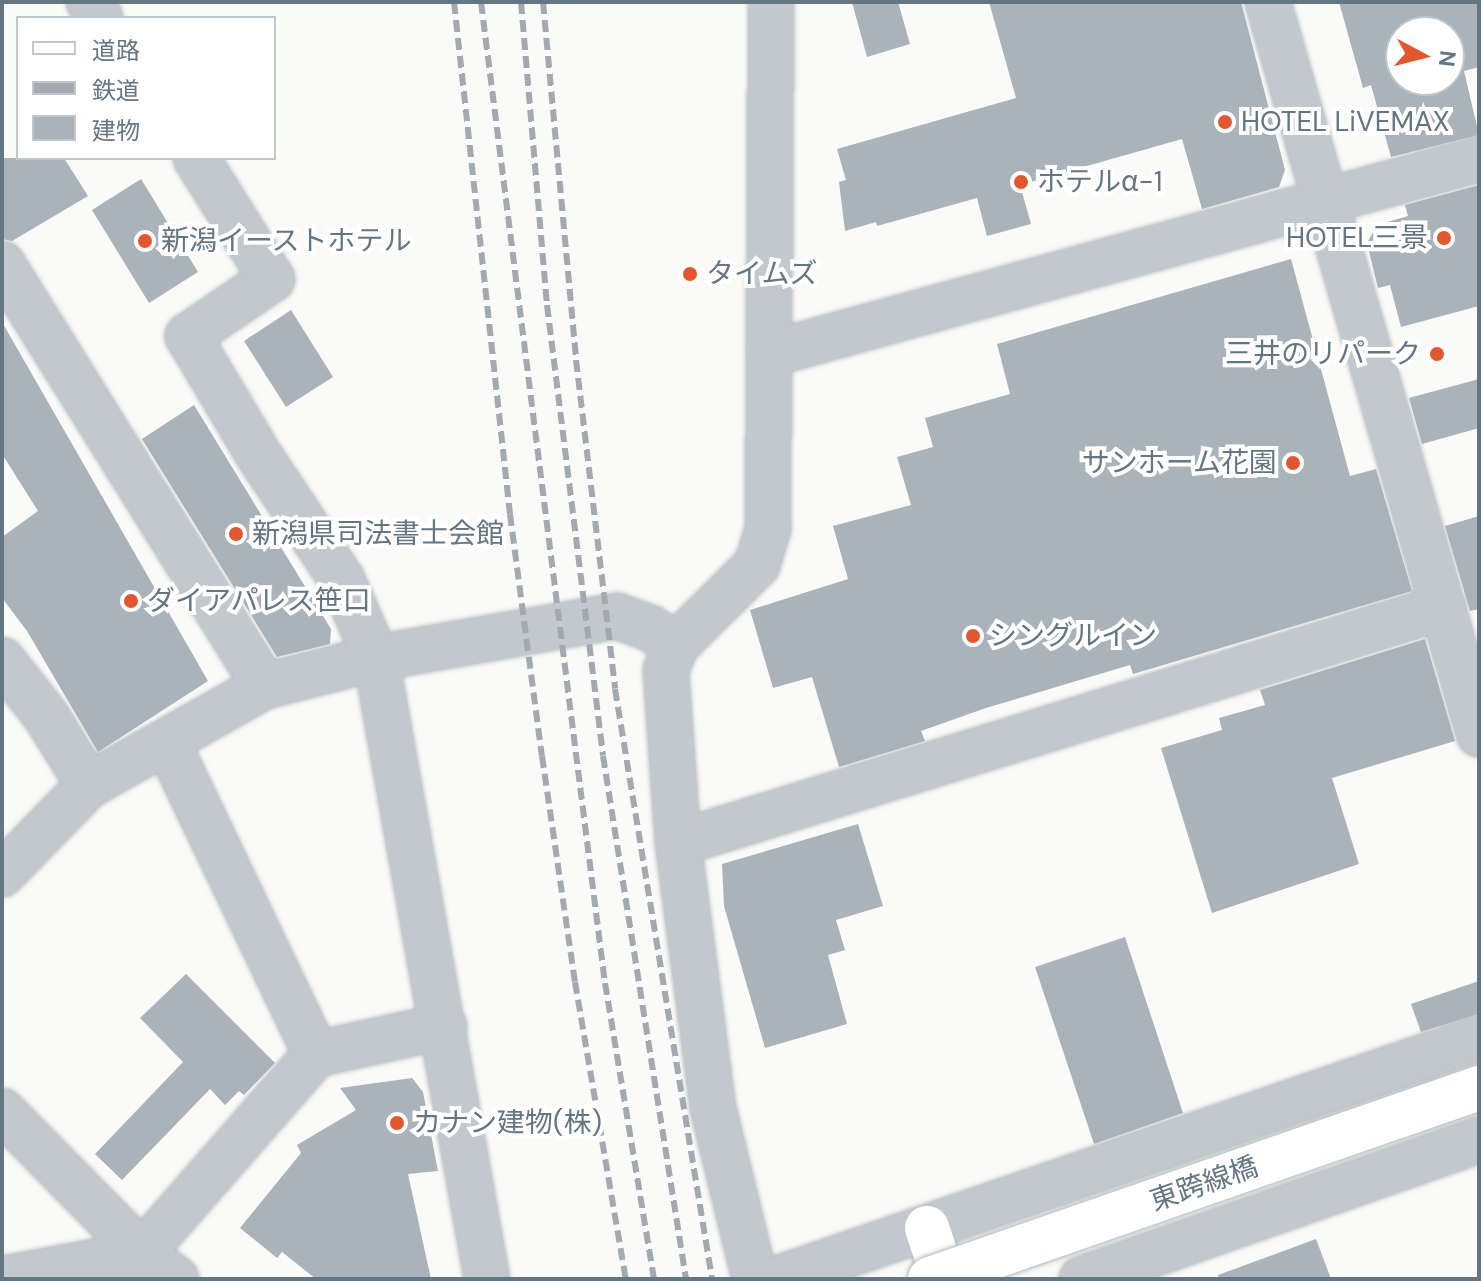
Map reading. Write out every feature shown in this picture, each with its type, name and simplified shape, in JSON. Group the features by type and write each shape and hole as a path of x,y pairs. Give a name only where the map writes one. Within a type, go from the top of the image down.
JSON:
{"street":[{"path":"755,1279 713,1108 678,843 666,670 676,645 757,565 768,528 771,2"},
{"path":"1268,2 1479,734"},
{"path":"769,354 1325,198 1479,159"},
{"path":"197,160 272,279 188,336 258,454 342,580 376,658 487,1279"},
{"path":"2,264 265,686"},
{"path":"678,843 1443,607"},
{"path":"2,874 89,785 265,686 376,658 617,616 650,628 676,645"},
{"path":"2,660 46,716 89,785"},
{"path":"167,742 316,1054"},
{"path":"3,1279 142,1253 316,1054 444,1026"},
{"path":"777,1279 1479,1038"},
{"name":"東跨線橋","path":"930,1279 1479,1088"},
{"path":"2,1111 142,1253 176,1279"},
{"path":"1082,1279 1479,1140"},
{"path":"927,1228 944,1279"}],"building":[{"path":"852,2 898,2 910,44 867,57"},
{"path":"989,2 1241,2 1285,170 1279,187 1202,209 1182,139 1020,185 1031,224 987,236 977,198 877,226 876,222 845,231 839,182 846,180 837,149 1016,98"},
{"path":"1339,2 1479,2 1479,67 1465,71 1465,16 1385,16 1385,96 1465,96 1465,75 1479,135 1391,157 1371,85 1363,88"},
{"path":"2,158 65,160 88,196 12,241 2,239"},
{"name":"新潟イーストホテル","path":"141,179 198,272 149,303 92,210"},
{"path":"1479,185 1479,306 1401,327 1390,285 1378,288 1367,243 1377,225 1408,216 1405,205"},
{"path":"1291,259 1350,476 1376,469 1412,591 1133,674 1130,665 986,708 921,731 925,741 839,767 812,677 773,688 750,610 848,579 833,526 911,505 897,457 933,447 925,418 1010,394 997,344"},
{"path":"291,310 333,377 286,407 244,341"},
{"path":"2,322 208,681 98,752 27,631 2,598 2,537 38,511 2,454"},
{"path":"1479,379 1479,428 1422,444 1409,398"},
{"name":"新潟県司法書士会館","path":"194,405 331,629 330,644 277,657 142,439"},
{"path":"1479,516 1479,609 1470,611 1445,526"},
{"path":"1425,639 1455,741 1332,778 1359,864 1212,913 1161,748 1222,730 1219,718 1265,705 1260,690"},
{"path":"858,824 883,906 836,920 845,950 828,955 847,1024 765,1048 724,906 722,864"},
{"path":"1125,937 1183,1113 1094,1144 1035,967"},
{"path":"186,974 275,1063 244,1095 239,1091 225,1105 210,1089 122,1180 95,1154 183,1062 140,1018"},
{"path":"1479,981 1479,1014 1421,1032 1411,1004"},
{"path":"412,1078 423,1092 438,1171 408,1174 431,1279 316,1279 282,1252 277,1258 240,1228 301,1153 297,1145 356,1110 340,1088"},
{"path":"1316,1239 1331,1279 1219,1279 1218,1275"}],"railway":[{"path":"454,2 510,514 542,756 575,982 626,1279"},
{"path":"481,2 605,983 654,1279"},
{"path":"521,2 547,305 603,756 686,1279"},
{"path":"543,2 576,360 615,689 712,1279"}],"place":[{"name":"HOTEL LiVEMAX","path":"1225,122"},
{"name":"ホテルα-1","path":"1021,182"},
{"name":"HOTEL三景","path":"1444,238"},
{"name":"新潟イーストホテル","path":"145,241"},
{"name":"タイムズ","path":"690,274"},
{"name":"三井のリパーク","path":"1437,354"},
{"name":"サンホーム花園","path":"1293,463"},
{"name":"新潟県司法書士会館","path":"236,534"},
{"name":"ダイアパレス笹口","path":"131,601"},
{"name":"シングルイン","path":"973,636"},
{"name":"カナン建物(株)","path":"397,1123"}]}
